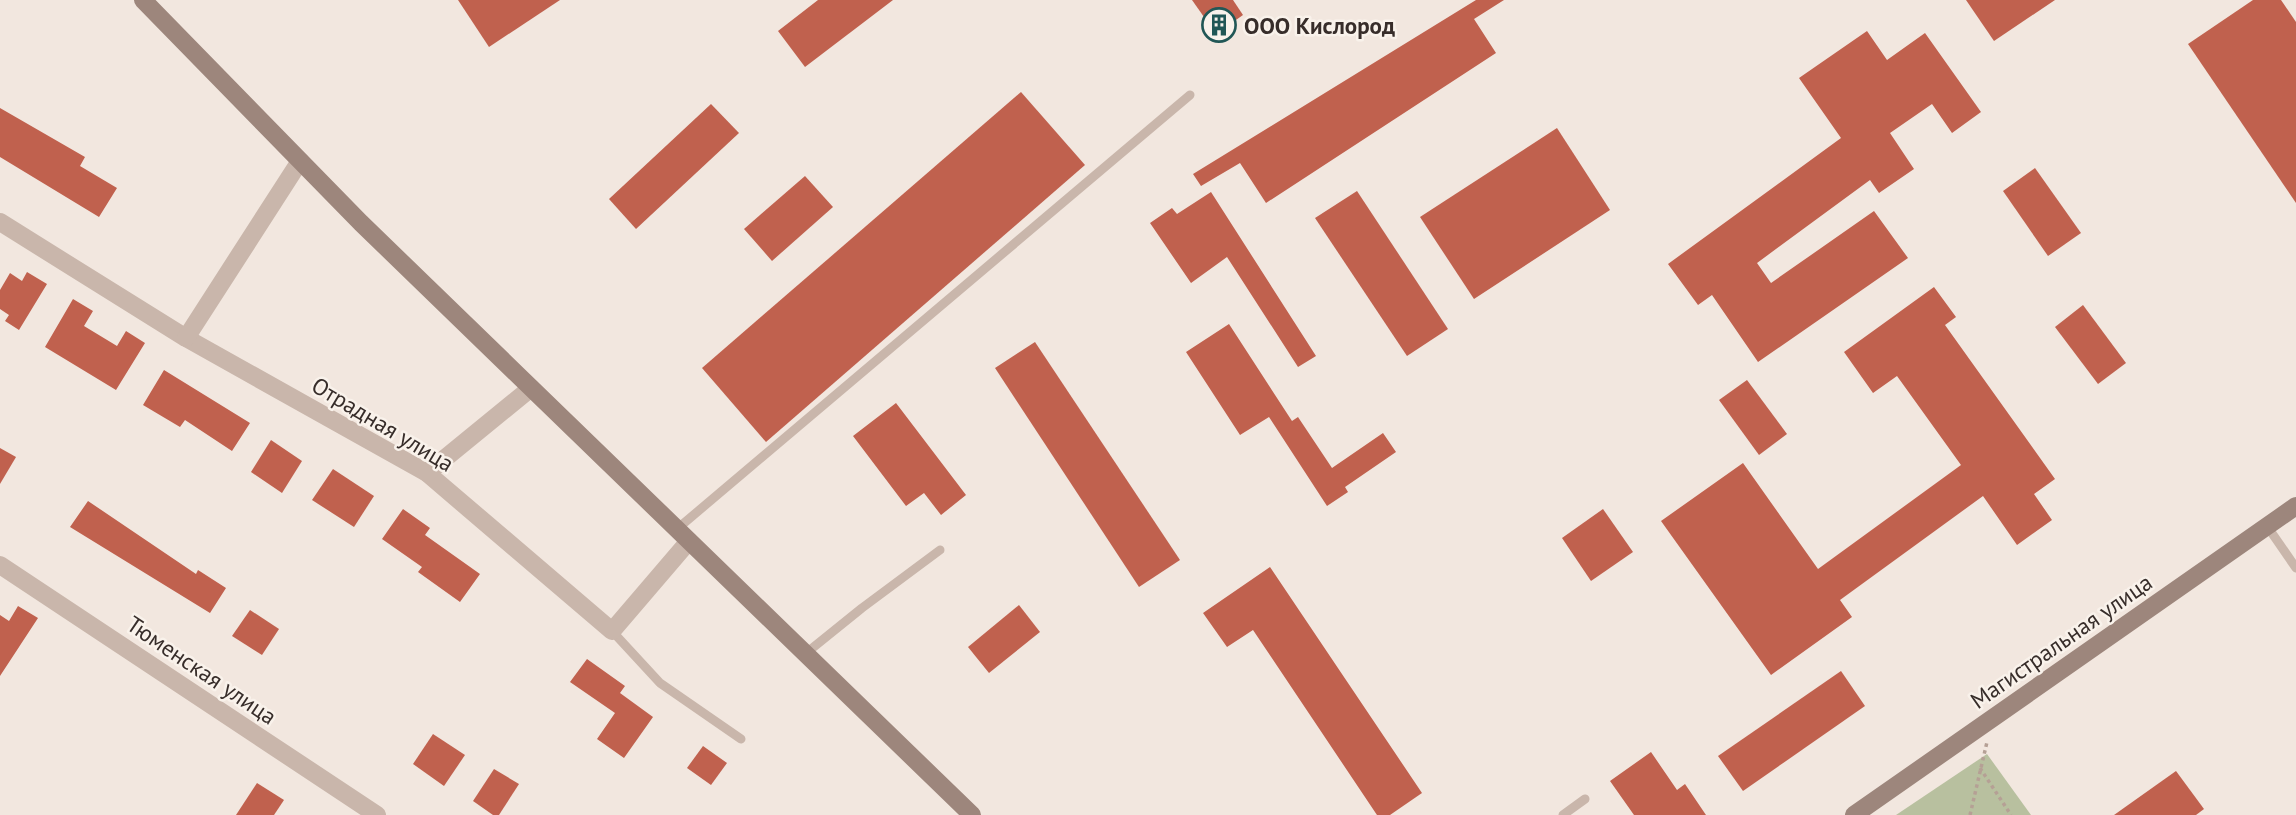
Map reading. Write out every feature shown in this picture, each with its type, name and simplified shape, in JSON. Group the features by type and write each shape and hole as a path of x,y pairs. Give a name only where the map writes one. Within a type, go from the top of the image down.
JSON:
{"main road":[{"path":"143,0 361,223 972,815"},
{"name":"Магистральная улица","path":"1854,815 2296,506"}],"street":[{"path":"186,338 300,161"},
{"name":"Отрадная улица","path":"0,222 186,338 427,473 612,631"},
{"path":"427,473 531,388"},
{"path":"612,631 683,535"},
{"name":"Тюменская улица","path":"0,565 377,815"}],"lane":[{"path":"683,535 1190,95"},
{"path":"2267,526 2296,568"},
{"path":"806,654 940,550"},
{"name":"Отрадная улица","path":"612,631 660,683 741,739"},
{"path":"1563,815 1585,799"}],"path":[{"path":"1970,815 1994,718"},
{"path":"1980,768 2011,815"}],"green space":[{"path":"1987,754 2031,815 1896,815"}],"building":[{"path":"458,0 560,0 489,47"},
{"path":"818,0 893,0 805,67 778,31"},
{"name":"ООО Кислород","path":"1192,0 1233,0 1243,15 1216,34"},
{"path":"1476,0 1504,0 1474,19 1496,53 1266,203 1240,163 1201,186 1193,174"},
{"path":"1966,0 2055,0 1994,41"},
{"path":"2253,0 2281,0 2296,22 2296,203 2188,44"},
{"path":"1867,31 1887,60 1925,33 1981,112 1952,133 1932,104 1890,133 1914,169 1879,193 1870,180 1757,263 1771,283 1874,211 1908,258 1758,362 1712,295 1698,305 1668,264 1841,138 1799,78"},
{"path":"1021,92 1085,165 766,442 702,368"},
{"path":"711,104 739,133 636,229 609,199"},
{"path":"0,108 85,157 80,166 117,188 99,217 0,157"},
{"path":"1557,128 1610,210 1474,299 1420,217"},
{"path":"2035,168 2081,233 2048,256 2003,191"},
{"path":"805,176 833,207 772,261 744,229"},
{"path":"1357,191 1448,329 1407,356 1315,218"},
{"path":"1211,192 1316,356 1298,367 1227,257 1191,283 1150,223 1172,208 1177,214"},
{"path":"27,272 47,284 19,330 5,321 9,315 0,309 0,290 10,273 22,281"},
{"path":"1934,287 1956,317 1945,325 2055,479 2034,494 2052,520 2017,545 1983,496 1840,600 1852,617 1771,675 1661,521 1743,463 1818,569 1961,465 1897,376 1873,393 1844,352"},
{"path":"73,299 93,311 84,326 117,346 126,331 145,343 116,390 45,347"},
{"path":"2083,305 2126,363 2098,384 2055,327"},
{"path":"1229,324 1292,421 1298,417 1332,468 1383,433 1396,452 1345,487 1348,492 1327,506 1269,417 1240,435 1186,352"},
{"path":"1035,342 1180,560 1139,587 995,368"},
{"path":"164,370 250,423 232,451 185,420 180,427 143,405"},
{"path":"1747,380 1787,434 1759,455 1719,400"},
{"path":"896,403 966,495 941,515 924,493 906,506 853,436"},
{"path":"271,440 302,461 282,493 251,472"},
{"path":"0,448 16,457 0,484"},
{"path":"333,469 374,496 354,527 312,500"},
{"path":"88,501 196,574 198,570 226,588 210,613 70,527"},
{"path":"403,509 430,528 425,535 480,574 460,602 418,572 422,567 382,539"},
{"path":"1603,509 1633,552 1591,581 1562,538"},
{"path":"1270,567 1422,793 1390,815 1377,815 1253,630 1227,647 1203,613"},
{"path":"1019,605 1040,632 989,673 968,647"},
{"path":"18,606 38,618 0,676 0,615 9,621"},
{"path":"250,610 279,629 262,655 232,636"},
{"path":"587,659 625,686 620,693 653,717 624,758 597,739 615,713 570,682"},
{"path":"1841,671 1865,706 1743,791 1718,756"},
{"path":"433,734 465,755 444,786 413,764"},
{"path":"703,746 727,763 711,785 687,768"},
{"path":"1651,752 1677,790 1685,784 1706,815 1634,815 1610,781"},
{"path":"494,769 519,784 499,815 493,815 473,801"},
{"path":"2176,771 2204,809 2196,815 2114,815"},
{"path":"257,783 284,800 274,815 236,815"}],"place":[{"name":"ООО Кислород","path":"1219,25"}]}
